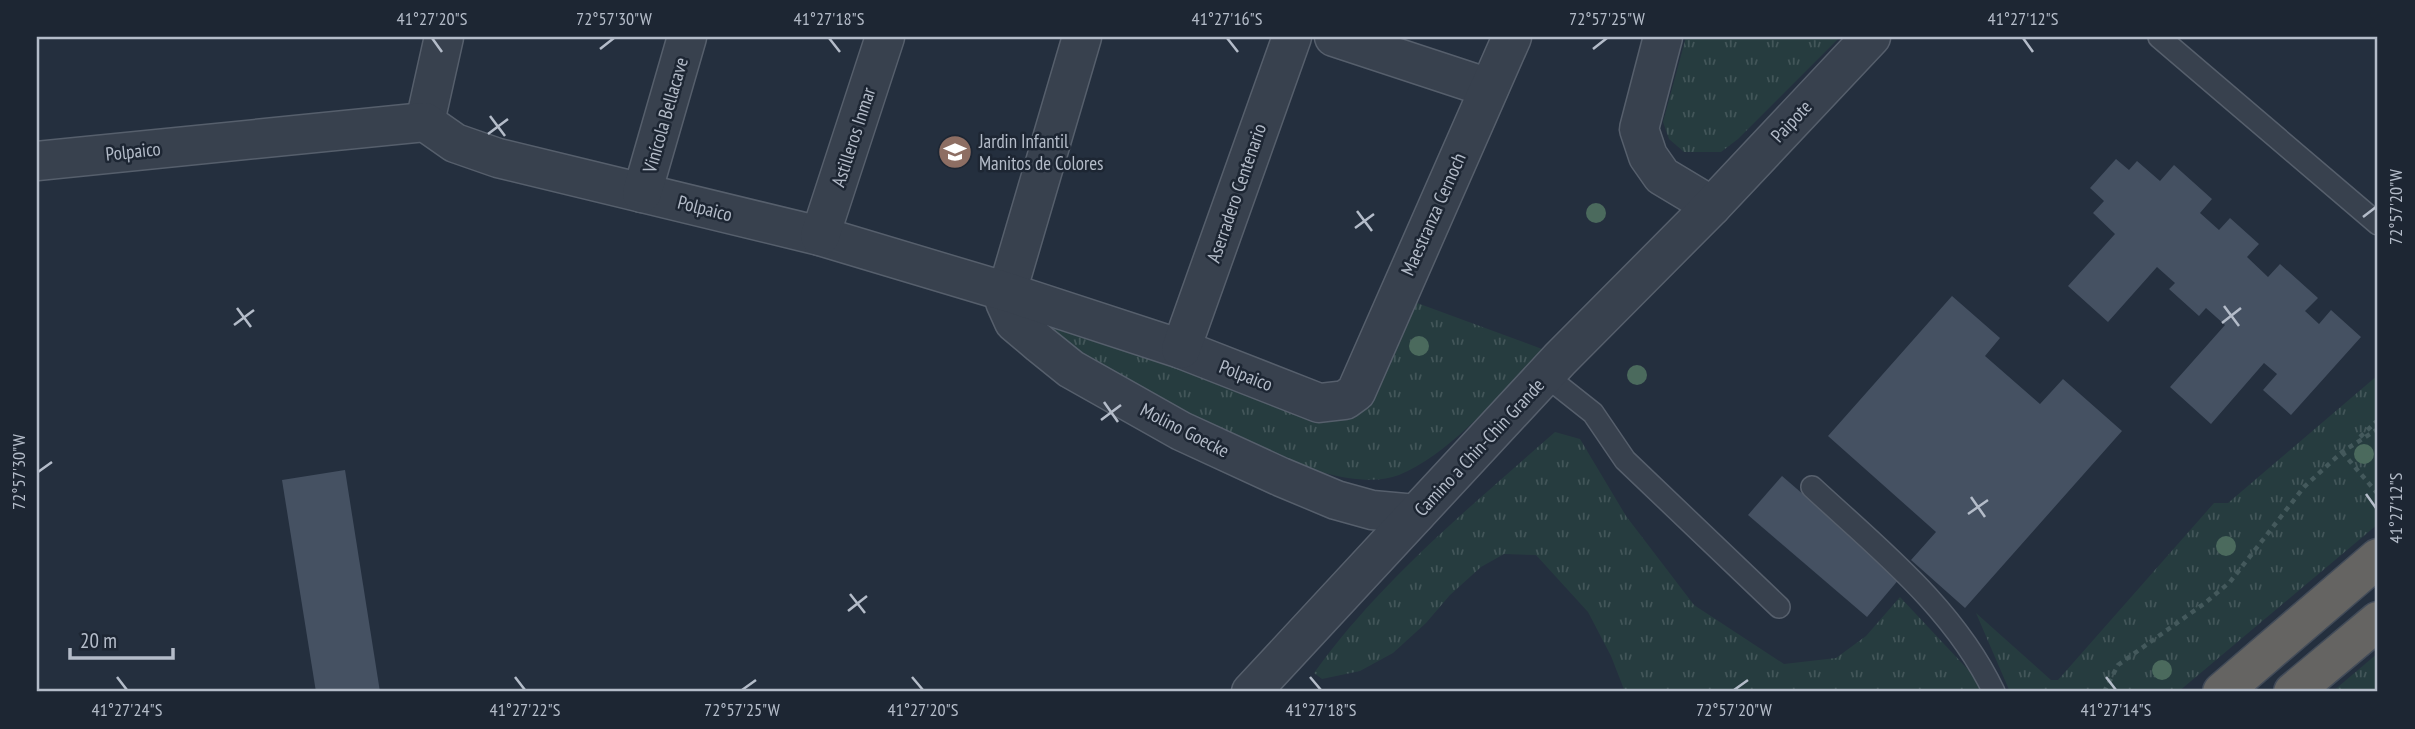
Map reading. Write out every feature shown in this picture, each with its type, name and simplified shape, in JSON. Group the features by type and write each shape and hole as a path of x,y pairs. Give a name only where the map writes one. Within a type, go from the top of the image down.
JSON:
{"highway":[{"path":"2222,692 2378,558"},
{"path":"2293,692 2378,621"}],"street":[{"path":"425,122 444,37"},
{"name":"Vinícola Bellacave","path":"642,193 687,37"},
{"name":"Astilleros Inmar","path":"820,236 885,37"},
{"path":"1007,292 1082,37"},
{"name":"Aserradero Centenario","path":"1181,349 1292,37"},
{"path":"1334,37 1489,88"},
{"name":"Maestranza Cernoch","path":"1356,392 1512,37"},
{"path":"1663,37 1639,129 1648,156 1662,176 1712,206"},
{"name":"Paipote","path":"1712,206 1871,37"},
{"name":"Polpaico","path":"37,161 425,122 455,143 498,158 820,236 1007,292 1181,349 1319,403 1345,400 1356,392"},
{"name":"Camino a Chin-Chin Grande","path":"1251,692 1545,375 1712,206"},
{"name":"Molino Goecke","path":"1007,292 1005,302 1014,322 1071,369 1181,430 1281,477 1336,499 1372,510 1416,513"}],"lane":[{"path":"2159,37 2378,225"},
{"path":"1545,375 1593,413 1625,460 1779,607"},
{"path":"1812,487 1918,586 1976,659 1994,692"}],"path":[{"path":"2104,692 2118,665 2127,657 2141,650 2206,603 2230,582 2304,487 2378,420"},
{"path":"2351,445 2378,429"},
{"path":"2342,452 2378,494"}],"green space":[{"path":"1686,37 1840,37 1738,139 1721,152 1684,152 1669,139 1663,122"},
{"path":"1409,300 1542,349 1476,419 1439,452 1399,475 1371,480 1337,476 1298,465 1218,432 1067,352 1054,339 1034,309 1315,409"},
{"path":"2378,375 2378,524 2178,692 2010,692 1976,613 2051,680 2058,680 2214,503 2228,503"},
{"path":"1555,432 1580,439 1626,516 1694,605 1784,664 1836,658 1866,636 1900,597 1974,676 1984,692 1625,692 1611,656 1588,612 1536,555 1504,554 1481,567 1393,653 1360,671 1322,679 1314,673 1368,607 1427,546"},
{"path":"2378,653 2378,692 2332,692"}],"building":[{"path":"2116,159 2129,170 2137,161 2160,181 2174,165 2212,199 2200,213 2219,230 2230,218 2259,244 2247,257 2268,277 2280,264 2318,298 2305,311 2319,324 2331,310 2361,337 2291,415 2263,390 2277,374 2264,363 2211,424 2170,387 2225,325 2206,308 2199,316 2169,289 2175,283 2157,267 2108,322 2068,286 2115,234 2093,213 2104,201 2090,188"},
{"path":"1952,296 2000,338 1985,356 2040,404 2063,379 2122,431 1965,608 1911,560 1936,532 1828,436"},
{"path":"345,470 380,692 316,692 282,480"},
{"path":"1782,476 1900,578 1867,617 1748,515"}],"place":[{"name":"Jardin Infantil Manitos de Colores","path":"955,152"}]}
